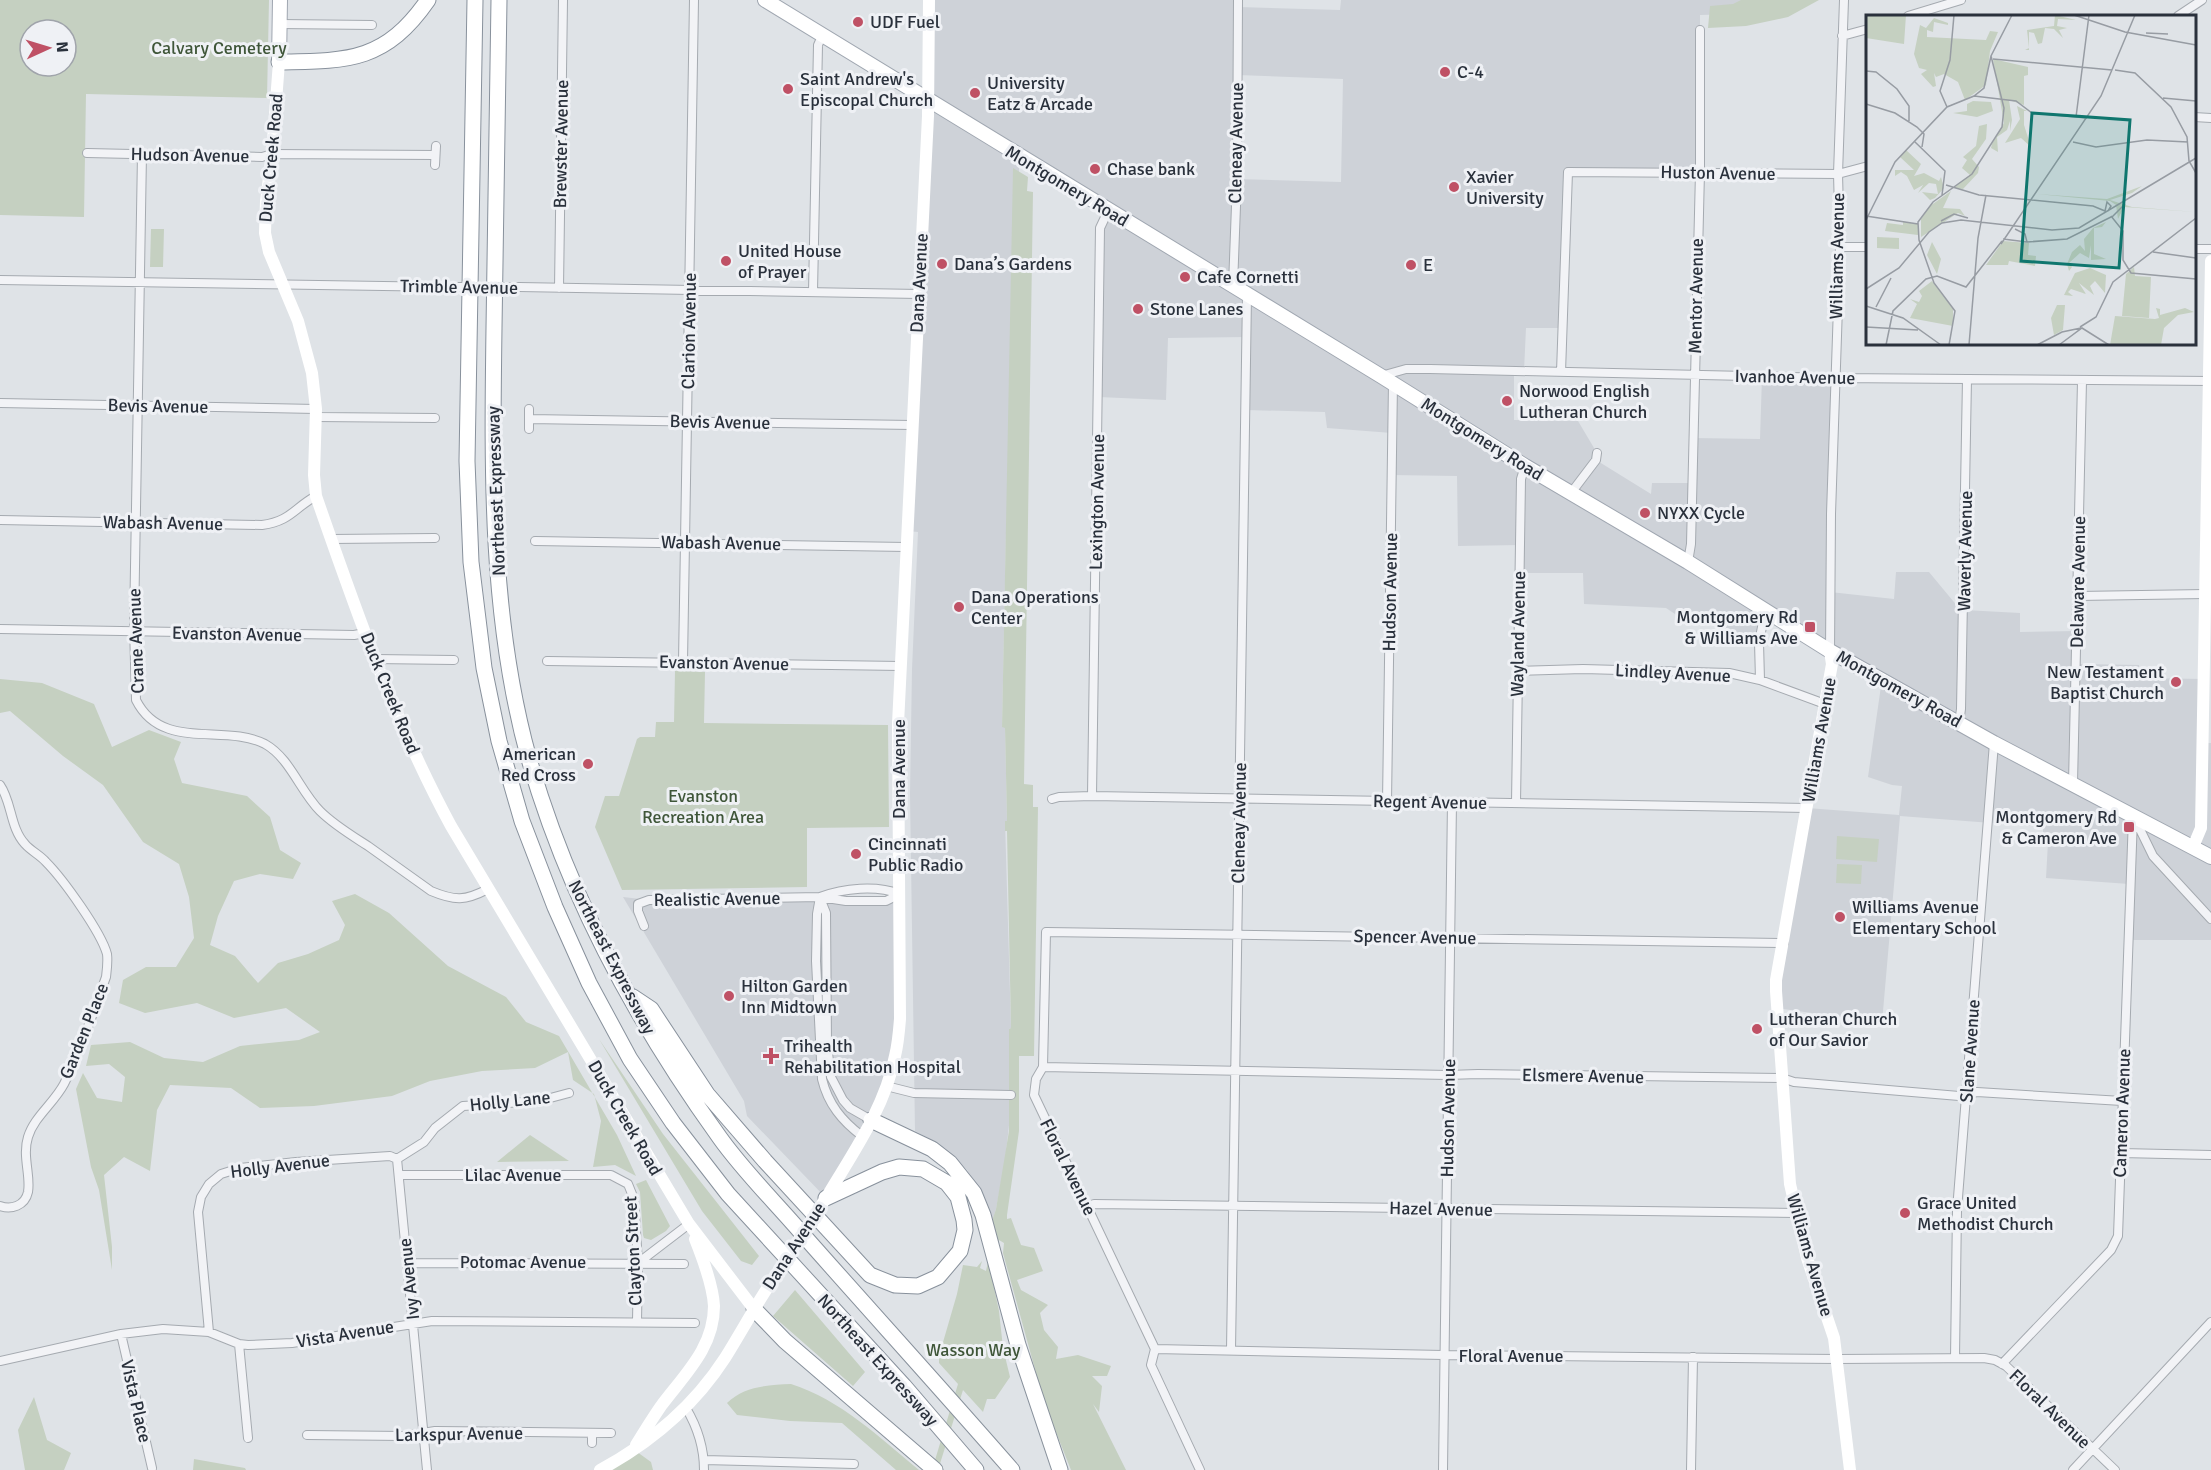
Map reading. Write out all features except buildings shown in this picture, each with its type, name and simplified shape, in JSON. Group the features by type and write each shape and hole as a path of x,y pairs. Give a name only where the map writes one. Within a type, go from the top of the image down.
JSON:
{"highway":[{"path":"279,62 337,61 364,55 399,33 416,17 428,0"},
{"name":"Northeast Expressway","path":"475,0 467,438 471,562 484,668 499,741 522,821 555,907 589,983 630,1059 673,1123 728,1194 904,1386 976,1470"},
{"name":"Northeast Expressway","path":"499,0 493,509 507,652 528,755 549,824 585,910 630,995 666,1060 723,1142 1012,1470"},
{"path":"630,995 651,1009 707,1094 870,1275 896,1286 918,1286 938,1277 960,1251 965,1230 957,1197 946,1183 923,1169 899,1167 882,1172 826,1198"},
{"path":"871,1120 932,1149 963,1176 974,1193 983,1215 1018,1345 1060,1470"},
{"path":"754,1309 785,1341 935,1470"}],"main road":[{"name":"Duck Creek Road","path":"279,62 280,0"},
{"name":"Montgomery Road","path":"765,0 1387,379 1525,466 1688,562 1830,651 1994,743 2211,858"}],"street":[{"name":"Brewster Avenue","path":"559,288 563,0"},
{"name":"Clarion Avenue","path":"683,662 694,0"},
{"name":"Dana Avenue","path":"600,1470 652,1437 686,1408 726,1357 754,1309 826,1198 871,1120 886,1086 895,1056 900,1019 898,724 927,100 929,0"},
{"name":"Cleneay Avenue","path":"1233,286 1237,179 1238,0"},
{"name":"Williams Avenue","path":"1845,0 1838,174 1840,247 1835,378 1830,651 1832,664 1776,980 1790,1184 1807,1258 1834,1338 1850,1470"},
{"path":"1911,15 1961,0"},
{"path":"2180,15 2202,0"},
{"path":"280,24 372,25"},
{"name":"Mentor Avenue","path":"1688,562 1691,544 1700,172 1700,30"},
{"path":"1842,36 1866,30"},
{"path":"813,291 818,45 822,36"},
{"name":"Duck Creek Road","path":"279,62 265,233 269,252 285,285 314,380 316,496 374,659 420,767 451,826 689,1224 754,1309"},
{"path":"2196,117 2211,118"},
{"name":"Hudson Avenue","path":"87,153 262,157 272,154 436,150 435,165"},
{"name":"Crane Avenue","path":"142,154 136,406 134,632 136,700 152,720 162,726 181,732 252,739 263,743 282,757 310,800 331,821 431,891 463,899 488,889"},
{"name":"Huston Avenue","path":"1561,372 1568,172 1838,174 1866,166"},
{"name":"Lexington Avenue","path":"1092,796 1100,228 1108,210"},
{"path":"1840,247 1866,247"},
{"path":"2193,848 2201,828 2207,669 2205,594 2209,519 2211,261"},
{"name":"Trimble Avenue","path":"0,279 918,294"},
{"name":"Cleneay Avenue","path":"1231,1350 1247,295"},
{"name":"Ivanhoe Avenue","path":"1387,379 1406,369 1835,378 2209,381"},
{"name":"Hudson Avenue","path":"1387,379 1387,801"},
{"name":"Waverly Avenue","path":"1959,723 1964,610 1967,379"},
{"name":"Delaware Avenue","path":"2073,783 2082,381"},
{"name":"Bevis Avenue","path":"0,404 136,406 435,418"},
{"name":"Bevis Avenue","path":"529,429 529,414 688,421 912,425"},
{"path":"1571,493 1596,460 1597,453"},
{"name":"Wayland Avenue","path":"1516,803 1521,479 1525,466"},
{"name":"Wabash Avenue","path":"0,520 262,525 285,519 316,496"},
{"path":"331,539 435,538"},
{"name":"Wabash Avenue","path":"535,541 906,547"},
{"path":"2078,596 2205,594"},
{"path":"1760,680 1759,642 1765,612"},
{"name":"Evanston Avenue","path":"0,629 354,635 365,633"},
{"path":"374,659 454,660"},
{"name":"Evanston Avenue","path":"547,661 901,666"},
{"name":"Lindley Avenue","path":"1517,671 1583,669 1729,674 1760,680 1825,704"},
{"name":"Slane Avenue","path":"1956,1358 1957,1210 1994,743"},
{"name":"Garden Place","path":"0,785 11,817 24,844 45,861 67,887 103,944 108,964 106,977 63,1085 34,1124 28,1137 25,1158 28,1193 20,1205 8,1209 0,1206"},
{"name":"Regent Avenue","path":"1052,799 1092,796 1807,808"},
{"name":"Hudson Avenue","path":"1443,1470 1452,802"},
{"path":"2133,816 2153,856 2211,919"},
{"name":"Cameron Avenue","path":"2002,1364 2116,1243 2118,1236 2133,816"},
{"name":"Realistic Avenue","path":"644,926 638,911 638,904 649,900 820,897 847,890 885,888 900,894"},
{"path":"820,897 826,914 827,1045 831,1077 850,1108 871,1120"},
{"path":"820,897 817,914 816,961 822,1080 825,1094 833,1108 862,1136"},
{"name":"Spencer Avenue","path":"1042,1067 1046,932 1784,943"},
{"name":"Elsmere Avenue","path":"1042,1067 1448,1075 1782,1078 1794,1082 1959,1096 1977,1092 2122,1101"},
{"name":"Floral Avenue","path":"1042,1067 1036,1079 1034,1095 1038,1106 1155,1349 1443,1355 1838,1359 1984,1358 2002,1364 2115,1470"},
{"path":"886,1086 914,1093 1011,1095"},
{"name":"Holly Lane","path":"397,1159 424,1142 435,1128 463,1106 539,1101 569,1093"},
{"path":"2121,1153 2211,1155"},
{"name":"Holly Avenue","path":"209,1332 198,1212 204,1190 215,1178 232,1169 296,1162 390,1156 397,1159"},
{"name":"Ivy Avenue","path":"397,1159 427,1470"},
{"name":"Lilac Avenue","path":"399,1175 610,1175 624,1181"},
{"name":"Clayton Street","path":"624,1181 633,1199 638,1263 637,1322"},
{"name":"Hazel Avenue","path":"1087,1207 1094,1204 1796,1213"},
{"path":"633,1449 703,1349 712,1325 714,1304 689,1224 638,1263"},
{"name":"Potomac Avenue","path":"408,1263 684,1264"},
{"name":"Vista Avenue","path":"0,1361 121,1334 163,1329 209,1332 239,1344 292,1343 432,1321 695,1323"},
{"path":"2073,1470 2211,1322"},
{"name":"Vista Place","path":"121,1334 152,1468"},
{"path":"239,1344 248,1438"},
{"path":"1155,1349 1151,1365 1200,1470"},
{"path":"1691,1470 1693,1357"},
{"path":"686,1408 696,1428 704,1460 704,1470"},
{"name":"Larkspur Avenue","path":"307,1435 404,1436 435,1431 592,1438 611,1433"},
{"path":"704,1460 854,1464"}],"shaded area":[{"path":"929,0 1238,0 1238,7 1340,10 1341,0 1785,0 1735,14 1700,15 1700,172 1568,172 1562,328 1526,328 1524,371 1514,371 1514,420 1578,421 1597,453 1596,460 1651,494 1652,483 1692,483 1693,438 1760,439 1762,377 1835,378 1830,592 1894,599 1896,572 1929,572 1963,613 1964,610 2020,613 2020,632 2077,631 2077,664 2139,665 2139,678 2204,679 2203,743 2211,743 2211,940 2127,940 2129,884 2046,878 2048,842 2043,841 2043,827 1900,816 1882,1023 1777,1008 1807,808 1899,815 1902,786 1868,777 1882,679 1765,612 1759,642 1697,618 1678,616 1666,608 1584,604 1583,573 1519,573 1520,545 1458,546 1457,476 1391,475 1392,433 1327,428 1325,412 1246,410 1247,337 1168,338 1166,400 1099,397 1100,228 1108,211 1021,158 1018,290 1006,533 1002,727 1005,727 1007,821 1005,821 1011,1028 1009,1029 1010,1116 1005,1161 992,1222 983,1197 967,1170 939,1144 915,1131 910,794 912,669 918,532 907,531","holes":["1238,75 1343,79 1341,182 1237,179"]},
{"path":"900,894 892,1068 826,1198 747,1116 744,1101 623,897 649,900 885,901"}],"green space":[{"name":"Calvary Cemetery","path":"0,0 269,0 267,98 86,94 84,217 0,215"},
{"path":"1741,0 1819,0 1788,17 1746,26 1708,28 1710,6 1733,4"},
{"name":"Wasson Way","path":"1013,168 1028,177 1027,191 1033,192 1024,784 1033,785 1033,807 1038,807 1034,1056 1019,1056 1019,1131 1007,1219 1011,1218 1021,1245 1034,1248 1043,1271 1017,1280 1021,1290 1048,1305 1040,1313 1044,1330 1058,1347 1056,1359 1078,1355 1111,1366 1107,1376 1092,1376 1102,1386 1099,1412 1093,1404 1126,1470 1071,1470 1044,1402 1003,1253 1004,1243 999,1240 992,1278 1010,1377 995,1399 987,1399 983,1412 963,1390 938,1470 932,1470 958,1384 939,1363 939,1356 963,1265 977,1267 982,1261 980,1268 986,1271 994,1233 991,1224 996,1209 1009,1131 1009,1029 1011,1028 1007,831 1005,831 1005,821 1007,821 1005,728 1002,727"},
{"path":"151,229 164,229 163,267 150,267"},
{"name":"Evanston Recreation Area","path":"675,671 705,672 704,723 888,725 889,827 807,828 807,887 622,890 595,827 605,796 619,796 637,739 655,737 656,722 674,722"},
{"path":"0,679 42,683 94,704 112,747 149,730 181,742 174,759 182,783 247,796 270,817 280,850 301,863 293,879 260,874 234,881 218,916 210,945 235,956 258,983 278,963 308,954 339,940 345,925 332,901 355,894 389,913 448,966 506,997 526,1022 559,1036 592,1093 573,1080 568,1052 535,1068 482,1071 430,1081 392,1096 314,1106 260,1108 231,1088 170,1085 157,1110 150,1171 124,1157 104,1175 112,1247 112,1270 99,1190 91,1167 76,1089 83,1073 97,1098 122,1102 125,1077 109,1064 86,1066 91,1045 130,1042 164,1058 203,1062 240,1046 299,1040 320,1032 286,1008 234,1018 197,1003 145,1013 119,1003 123,980 146,967 176,967 194,938 189,897 179,864 143,842 103,785 63,756 10,711 0,713"},
{"path":"1837,836 1879,839 1877,862 1836,859"},
{"path":"1837,864 1862,865 1861,884 1836,883"},
{"path":"599,1039 663,1134 759,1256 752,1265 741,1261 702,1211"},
{"path":"595,1097 617,1135 636,1176 615,1165 593,1167 601,1121"},
{"path":"530,1135 569,1161 497,1162"},
{"path":"646,1180 670,1226 651,1240 644,1238 643,1235 640,1192 636,1184"},
{"path":"795,1290 865,1372 853,1386 773,1316"},
{"path":"791,1384 843,1410 919,1470 896,1470 842,1423 790,1421 737,1415 727,1403 749,1390"},
{"path":"34,1397 47,1440 71,1453 64,1470 25,1470 18,1430"},
{"path":"633,1449 651,1462 653,1470 600,1470"},
{"path":"194,1459 245,1468 246,1470 193,1470"}],"place":[{"name":"UDF Fuel","path":"858,22"},
{"name":"C-4","path":"1445,72"},
{"name":"Saint Andrew's Episcopal Church","path":"788,89"},
{"name":"University Eatz & Arcade","path":"975,93"},
{"name":"Chase bank","path":"1095,169"},
{"name":"Xavier University","path":"1454,187"},
{"name":"United House of Prayer","path":"726,261"},
{"name":"Dana’s Gardens","path":"942,264"},
{"name":"E","path":"1411,265"},
{"name":"Cafe Cornetti","path":"1185,277"},
{"name":"Stone Lanes","path":"1138,309"},
{"name":"Norwood English Lutheran Church","path":"1507,401"},
{"name":"NYXX Cycle","path":"1645,513"},
{"name":"Dana Operations Center","path":"959,607"},
{"name":"Montgomery Rd & Williams Ave","path":"1810,627"},
{"name":"New Testament Baptist Church","path":"2176,682"},
{"name":"American Red Cross","path":"588,764"},
{"name":"Montgomery Rd & Cameron Ave","path":"2129,827"},
{"name":"Cincinnati Public Radio","path":"856,854"},
{"name":"Williams Avenue Elementary School","path":"1840,917"},
{"name":"Hilton Garden Inn Midtown","path":"729,996"},
{"name":"Lutheran Church of Our Savior","path":"1757,1029"},
{"name":"Trihealth Rehabilitation Hospital","path":"771,1056"},
{"name":"Grace United Methodist Church","path":"1905,1213"}]}
